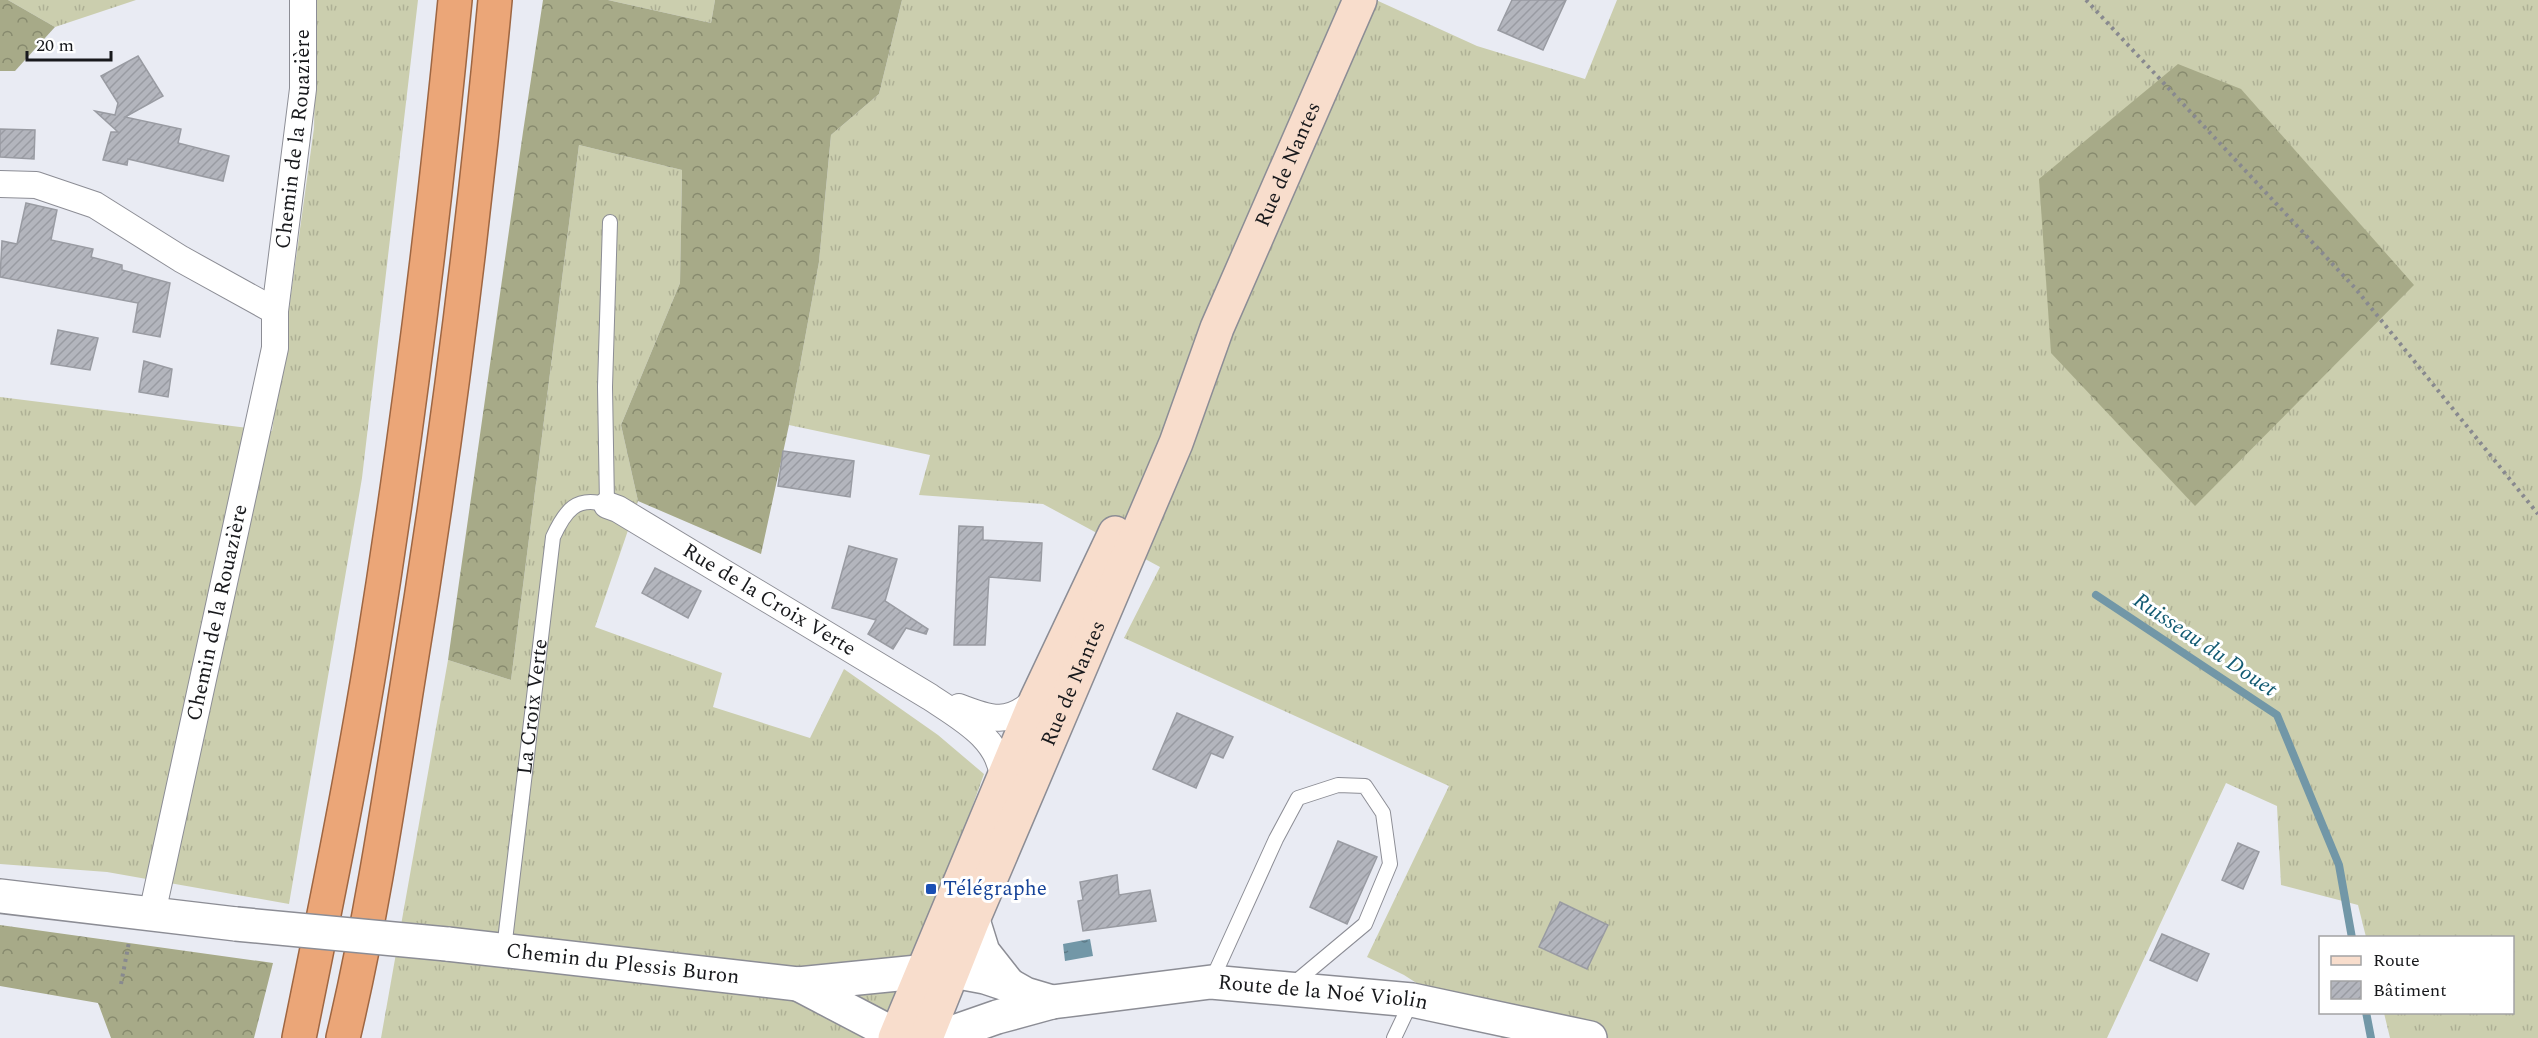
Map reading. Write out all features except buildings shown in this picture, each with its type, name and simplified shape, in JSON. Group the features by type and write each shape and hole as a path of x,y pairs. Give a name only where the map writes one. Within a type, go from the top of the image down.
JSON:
{"highway":[{"path":"299,1038 351,774 388,551 430,239 455,0"},
{"path":"343,1038 381,846 432,528 460,317 495,0"}],"main road":[{"name":"Rue de Nantes","path":"920,1015 968,909 1160,435 1217,328 1360,0"},
{"name":"Rue de Nantes","path":"968,909 1013,762 1049,706"},
{"path":"920,1015 969,892 1013,762 1028,756 968,909"}],"street":[{"name":"Chemin de la Rouazière","path":"145,913 155,900 275,348 275,311 303,89 303,0"},
{"path":"0,184 36,184 95,205 181,259 275,311"},
{"name":"Rue de la Croix Verte","path":"607,505 618,509 930,697 984,725 1002,763 1013,762"},
{"path":"984,725 1049,706"},
{"path":"984,725 1009,726 1013,762"},
{"path":"0,896 145,913"},
{"path":"845,992 908,954 926,936 968,909"},
{"name":"Route de la Noé Violin","path":"968,909 983,952 1009,985"},
{"name":"Chemin du Plessis Buron","path":"145,913 504,950 798,984 845,992 873,1024 920,1015"},
{"name":"Route de la Noé Violin","path":"920,1015 985,977 1009,985 1025,994 1052,1002"},
{"name":"Route de la Noé Violin","path":"920,1015 998,1017 1052,1002 1211,982 1412,1000 1590,1038"},
{"path":"845,992 920,1015"}],"lane":[{"path":"607,505 605,387 610,222"},
{"name":"La Croix Verte","path":"504,950 553,537 562,517 574,505 596,501 607,505"},
{"path":"1211,982 1276,839 1298,798 1338,785 1365,786 1383,813 1390,864 1365,924 1288,988"},
{"path":"1394,1038 1412,1000"}],"path":[{"path":"2086,0 2355,288 2538,514"},
{"path":"122,984 145,913"}],"green space":[{"path":"0,0 8,0 55,27 15,71 0,71"},
{"path":"8,0 136,0 55,27"},
{"path":"317,0 418,0 362,478 289,904 107,872 0,864 0,397 272,431 314,128"},
{"path":"543,0 608,0 711,23 715,0 902,0 879,94 831,135 819,262 789,425 761,554 638,501 621,425 680,283 682,170 579,145 511,680 448,660"},
{"path":"608,0 715,0 711,23"},
{"path":"902,0 1376,0 1477,46 1585,79 1617,0 2538,0 2538,1038 2390,1038 2384,1014 2514,1014 2514,936 2366,936 2358,905 2281,885 2277,806 2226,783 2107,1038 1502,1038 1404,975 1367,957 1449,786 1124,638 1160,567 1043,504 919,495 930,455 789,425 819,262 831,135 879,94"},
{"path":"2178,64 2241,89 2414,285 2195,506 2051,353 2039,179"},
{"path":"579,145 682,170 680,283 621,425 638,501 595,627 722,673 713,707 810,738 844,669 938,735 984,774 933,915 874,1038 381,1038 448,660 511,680"},
{"path":"0,925 273,963 254,1038 111,1038 98,1003 0,986"}],"water":[{"path":"1090,939 1093,956 1065,961 1063,944"}],"waterway":[{"name":"Ruisseau du Douet","path":"2096,595 2277,715 2339,865 2352,936"},
{"name":"Ruisseau du Douet","path":"2366,1014 2371,1038"}],"place":[{"name":"Télégraphe","path":"931,889"}]}
